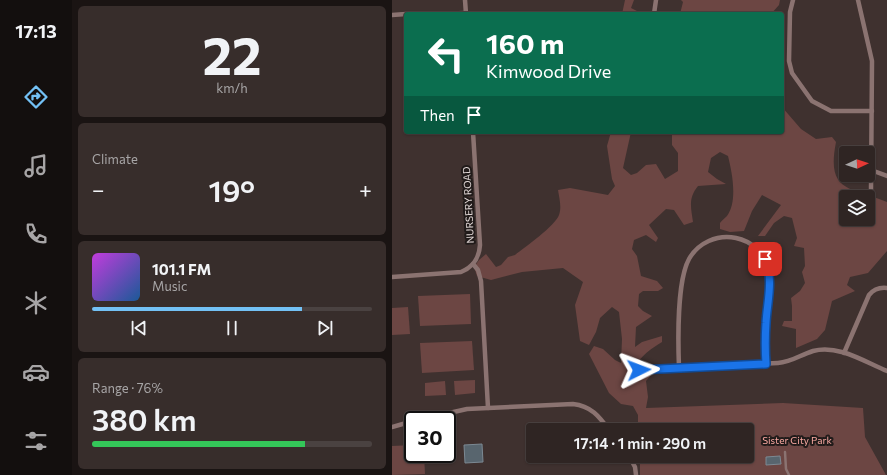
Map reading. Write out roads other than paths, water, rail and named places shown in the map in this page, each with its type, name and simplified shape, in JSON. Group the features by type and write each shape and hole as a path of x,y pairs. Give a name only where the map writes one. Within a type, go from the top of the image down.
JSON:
{"street":[{"path":"465,0 466,12"},
{"path":"654,12 656,0"},
{"path":"793,0 790,12 789,61 794,76 812,101 831,111 872,111"},
{"path":"858,0 872,61 872,146"},
{"path":"392,15 404,14"},
{"name":"NURSERY ROAD","path":"473,134 480,245 479,252 473,264"},
{"path":"875,171 887,176"},
{"path":"871,182 871,190"},
{"path":"679,368 679,316 686,266 693,253 705,243 726,237 741,239 755,247 761,253 768,266 770,280 766,324 766,364"},
{"path":"392,277 455,273 466,270 473,264 478,270 481,281 488,408"},
{"path":"844,352 869,295 875,289 887,288"},
{"path":"639,370 785,362 809,352 829,349 844,352 887,371"},
{"path":"455,411 573,404 586,407 597,414 604,423"},
{"path":"392,426 404,423"},
{"path":"633,463 636,475"}],"lane":[{"path":"785,452 786,469 789,475"}],"park label":[{"name":"Sister City Park","path":"797,440"}]}
